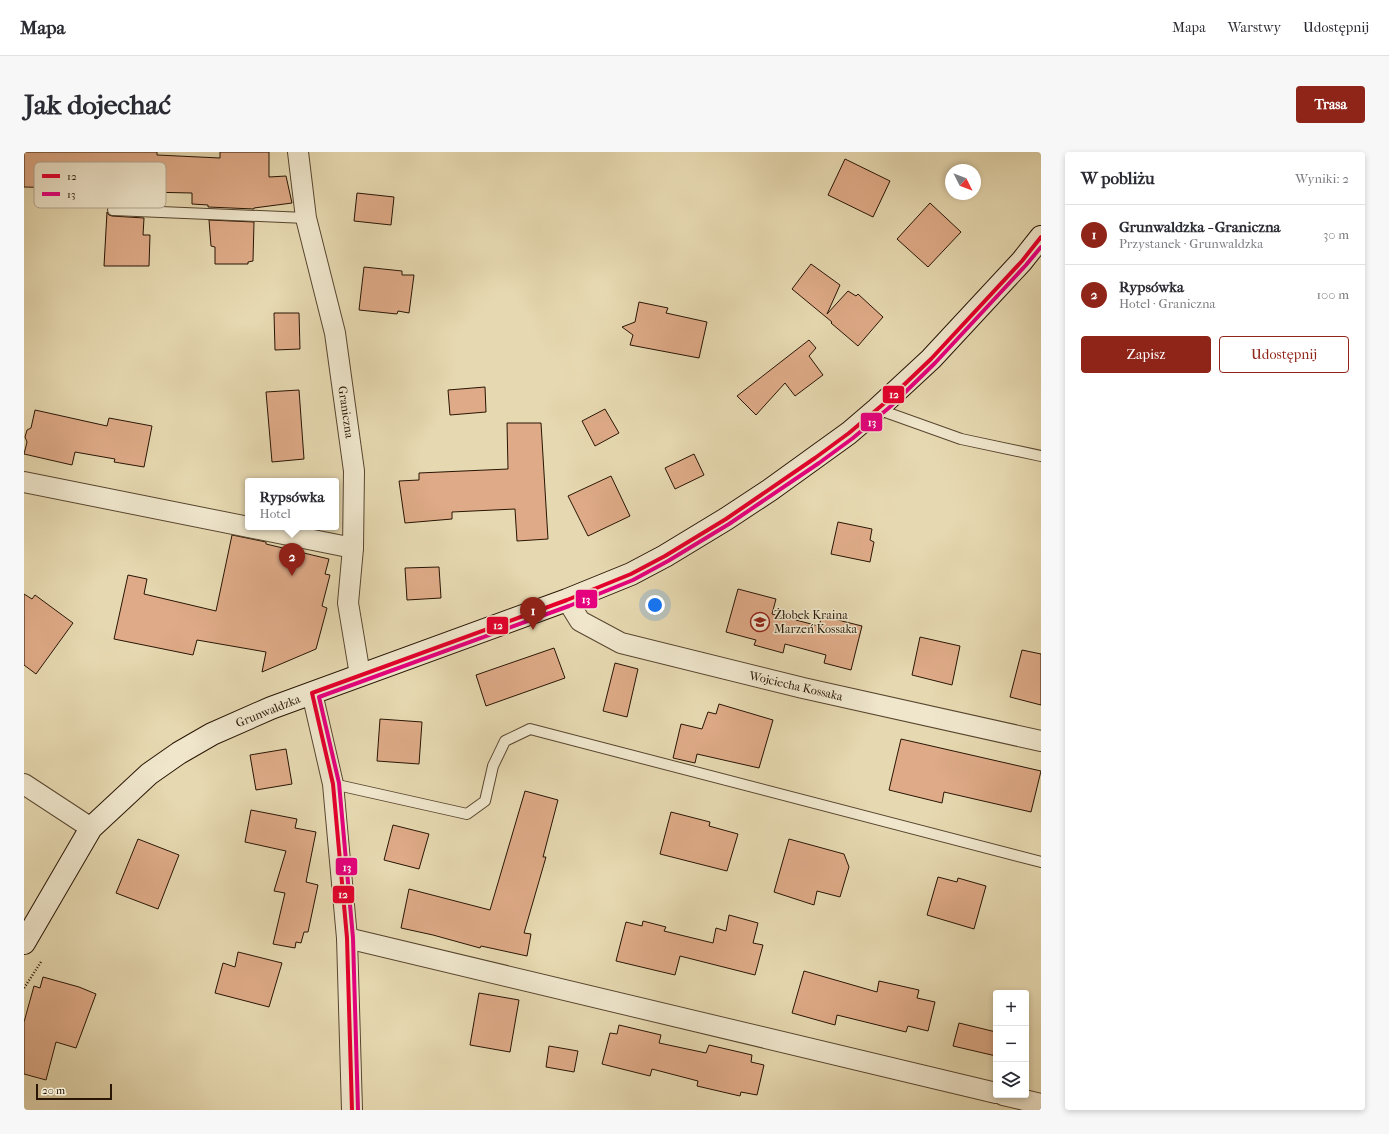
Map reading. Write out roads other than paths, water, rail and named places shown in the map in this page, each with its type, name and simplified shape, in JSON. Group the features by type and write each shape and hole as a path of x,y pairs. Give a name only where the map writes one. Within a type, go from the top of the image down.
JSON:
{"street":[{"name":"Graniczna","path":"298,152 306,218 336,341 354,471 353,548 348,603 360,675"},
{"name":"Grunwaldzka","path":"24,943 91,828 149,774 179,753 212,734 271,708 567,600 631,574 665,556 770,490 849,433 931,360 1022,261 1041,237"},
{"path":"24,482 245,526"},
{"path":"263,530 353,548"},
{"name":"Wojciecha Kossaka","path":"567,600 580,621 621,643 803,688 1041,741"},
{"path":"312,693 333,784 347,938 352,1110"},
{"path":"24,784 91,828"},
{"path":"347,938 993,1092"},
{"path":"1016,1098 1041,1104"}],"lane":[{"path":"113,210 306,218"},
{"path":"877,409 961,440 1041,456"},
{"path":"333,784 467,814 485,801 493,766 505,741 530,729 1041,862"}],"place":[{"name":"Rypsówka","path":"292,576"},
{"name":"Żłobek Kraina Marzeń Kossaka","path":"760,622"},
{"name":"Grunwaldzka - Graniczna","path":"533,630"}]}
